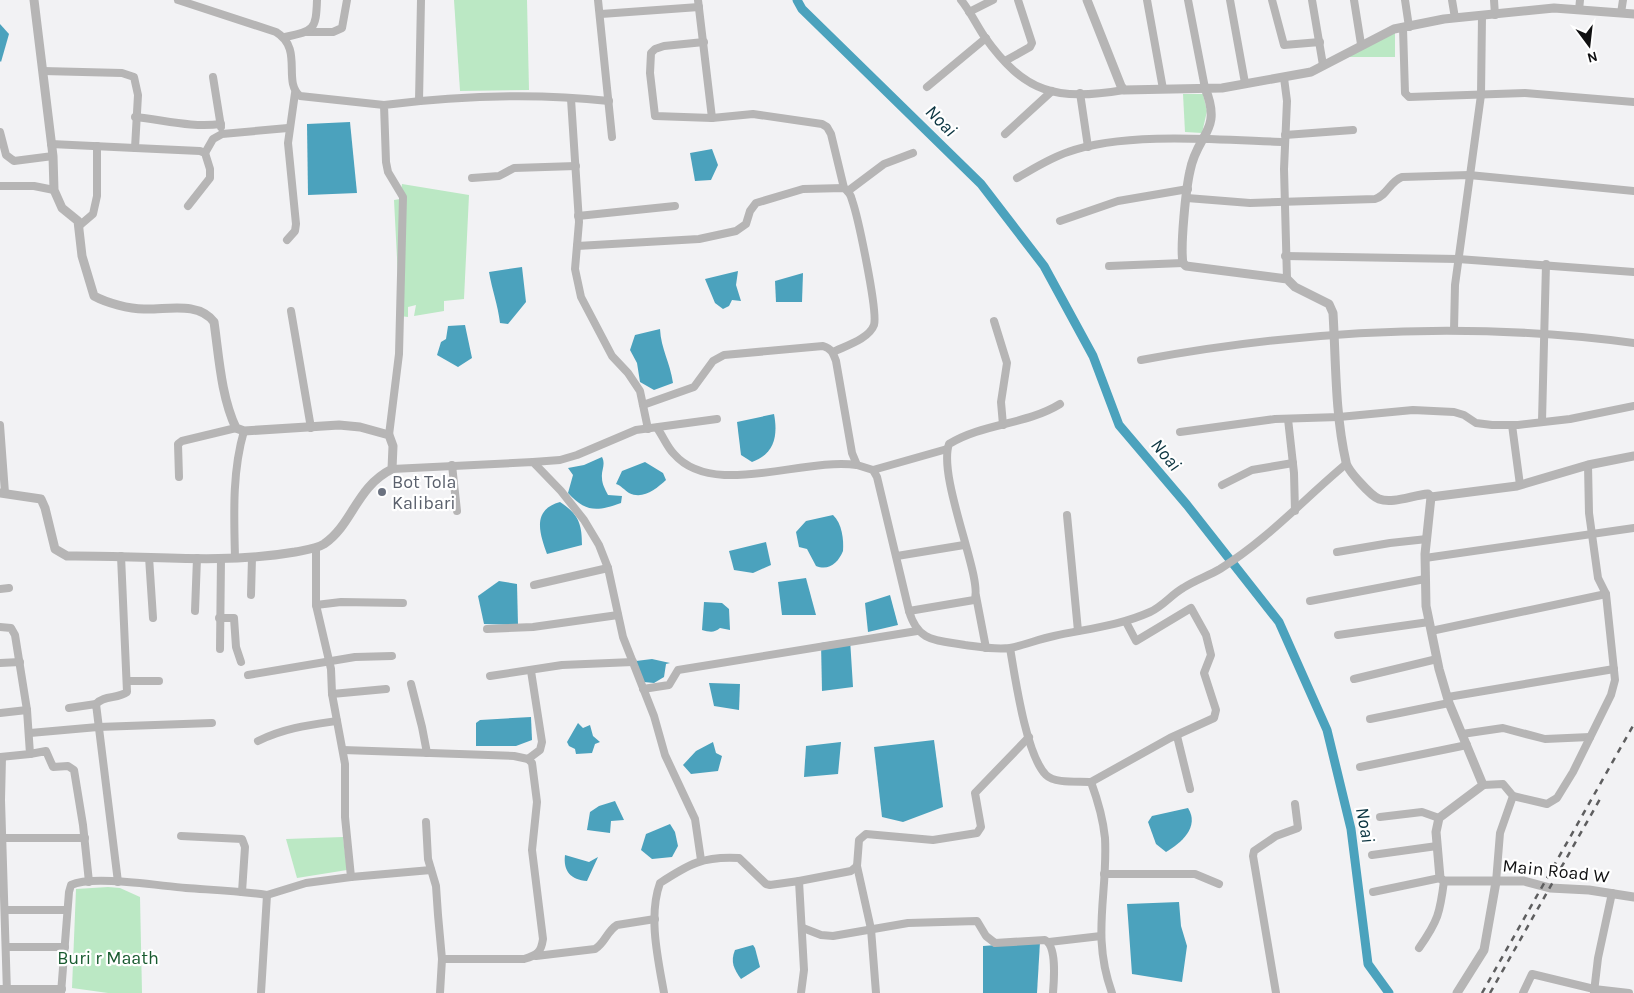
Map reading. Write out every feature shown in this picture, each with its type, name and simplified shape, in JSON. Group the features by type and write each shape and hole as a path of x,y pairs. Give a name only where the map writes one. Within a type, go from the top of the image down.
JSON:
{"street":[{"path":"34,0 53,156 54,190 57,200 78,221 82,256 94,296 101,300 142,309 189,308 210,317 214,322 221,374 231,418 240,430 235,484 235,558"},
{"path":"182,0 276,32 285,37 290,48 293,88 296,93 307,99 384,105 496,97 571,98 609,101"},
{"path":"307,32 315,25 317,0"},
{"path":"285,37 307,32 333,32 342,28 347,0"},
{"path":"419,101 421,0"},
{"path":"598,0 601,14 612,138"},
{"path":"961,0 986,38 1024,81 1043,90 1080,93 1222,88 1284,78 1311,72 1361,44 1394,29 1455,18 1554,8 1634,14"},
{"path":"970,12 993,0"},
{"path":"1005,61 1030,47 1032,43 1018,0"},
{"path":"1087,0 1124,90"},
{"path":"1147,0 1163,89"},
{"path":"1183,263 1190,170 1198,147 1204,139 1213,118 1188,0"},
{"path":"1230,0 1245,83"},
{"path":"1272,0 1284,45 1320,42"},
{"path":"1312,0 1323,65"},
{"path":"1354,0 1361,44"},
{"path":"1406,0 1407,95 1409,97 1525,94 1634,102"},
{"path":"1452,0 1455,18"},
{"path":"1494,0 1495,14"},
{"path":"1579,10 1580,0"},
{"path":"1622,13 1623,0"},
{"path":"601,14 698,4 712,118"},
{"path":"1454,330 1458,259 1481,95 1482,16"},
{"path":"927,87 986,38"},
{"path":"704,42 664,46 654,49 651,53 650,72 653,114 655,116 712,118 753,114 822,124 827,127 831,134 846,190 852,200 871,285 874,324 869,332 859,340 833,352"},
{"path":"43,71 129,74 134,77 137,84 135,148"},
{"path":"214,77 222,134"},
{"path":"1284,78 1287,101 1285,139 1287,279"},
{"path":"1005,134 1052,91"},
{"path":"287,240 295,231 296,224 288,150 288,128 296,93"},
{"path":"1080,93 1088,147"},
{"path":"571,98 578,216 575,269 581,297 612,356 628,373 640,391 648,429"},
{"path":"384,105 388,172 403,197 399,354 389,435 393,446 392,469"},
{"path":"135,117 182,122 194,127 221,124"},
{"path":"204,153 213,139 222,134 288,128"},
{"path":"1017,178 1069,151 1128,141 1285,139 1353,130"},
{"path":"0,132 6,155 14,161 53,156"},
{"path":"51,144 204,153"},
{"path":"79,226 93,214 95,208 97,196 97,146"},
{"path":"188,206 210,178 210,169 204,153"},
{"path":"577,246 699,239 736,232 746,224 750,210 756,202 803,189 846,190 884,164 913,153"},
{"path":"472,178 499,176 514,168 576,166"},
{"path":"1060,221 1118,200 1188,194 1250,203 1375,199 1386,193 1395,180 1402,178 1469,175 1634,191"},
{"path":"0,186 34,186 54,190"},
{"path":"578,216 675,206"},
{"path":"1286,256 1458,259 1634,272"},
{"path":"1108,266 1183,263 1186,266 1287,279 1300,291 1328,304 1332,313 1334,378 1346,464 1369,492 1378,499 1390,500 1428,494 1431,497 1520,485 1588,465 1634,456"},
{"path":"1542,421 1546,264"},
{"path":"291,311 311,428"},
{"path":"994,321 1007,363 1001,402 1003,425"},
{"path":"1141,360 1201,349 1383,331 1454,330 1544,333 1634,343"},
{"path":"643,405 694,387 713,361 724,355 823,346 833,352 852,453 856,465"},
{"path":"986,648 976,596 977,588 964,545 949,476 947,449 949,444 965,435 1027,419 1060,404"},
{"path":"1180,432 1288,419 1339,417 1413,410 1443,411 1464,415 1476,423 1512,425 1570,418 1634,406"},
{"path":"0,425 2,493 41,499 55,549 67,556 235,558 316,548 325,544 339,529 376,477 392,469 560,460 636,430 717,419"},
{"path":"1288,419 1293,463 1295,511"},
{"path":"1512,425 1520,485"},
{"path":"180,477 178,444 182,441 240,430 360,427 389,435"},
{"path":"657,428 674,454 686,464 714,475 754,474 843,463 874,470 947,449"},
{"path":"534,462 584,520 599,545 608,568 618,615 633,662 654,716 665,755 693,812 702,860"},
{"path":"1222,486 1252,470 1293,463"},
{"path":"643,688 669,685 678,670 917,631 932,638 986,648 1010,648 1078,631 1126,622 1150,612 1167,602 1181,589 1220,569 1295,511 1346,464"},
{"path":"452,465 457,511"},
{"path":"1419,948 1436,924 1440,913 1442,879 1436,846 1439,818 1483,784 1503,784 1513,796 1547,804 1553,802 1573,772 1611,695 1615,680 1614,669 1606,594 1598,578 1592,535 1588,465"},
{"path":"874,470 897,556 909,611 917,631"},
{"path":"1431,497 1425,558 1429,622 1449,700 1483,784"},
{"path":"1067,515 1078,631"},
{"path":"1425,558 1634,528"},
{"path":"1337,552 1427,539"},
{"path":"897,556 964,545"},
{"path":"316,548 316,605 329,661 333,683 332,694 344,750 345,817 351,877"},
{"path":"69,708 96,704 103,698 126,694 121,556"},
{"path":"149,556 153,618"},
{"path":"251,595 252,557"},
{"path":"195,611 197,558"},
{"path":"220,649 221,558"},
{"path":"534,585 608,568"},
{"path":"1310,601 1425,579"},
{"path":"0,588 10,588"},
{"path":"1431,631 1606,594"},
{"path":"909,611 974,600 976,596"},
{"path":"316,605 341,602 403,603"},
{"path":"1010,648 1029,737 1037,762 1046,776 1059,780 1092,782 1214,718 1216,710 1204,673 1211,655 1206,635 1191,608 1136,641 1126,622"},
{"path":"487,629 533,627 618,615"},
{"path":"219,618 234,618 236,646 241,662"},
{"path":"1338,635 1429,622"},
{"path":"0,627 14,630 30,733 30,754"},
{"path":"248,675 355,657 392,656"},
{"path":"1354,679 1437,659"},
{"path":"0,663 20,662"},
{"path":"490,676 562,665 633,662"},
{"path":"1370,719 1449,700 1614,669"},
{"path":"344,750 514,756 528,759 540,750 542,742 531,671"},
{"path":"127,681 160,681"},
{"path":"410,684 427,753"},
{"path":"332,694 386,689"},
{"path":"96,704 118,882"},
{"path":"0,713 27,710"},
{"path":"258,741 276,732 337,721"},
{"path":"30,733 98,727 212,723"},
{"path":"1462,734 1503,728 1545,739 1590,737"},
{"path":"1177,736 1190,789"},
{"path":"876,993 871,929 857,866 860,840 866,834 933,840 977,833 981,827 975,793 1029,737"},
{"path":"1360,767 1467,745"},
{"path":"88,882 74,770 68,766 53,767 46,751 1,757 2,877 7,947 5,991 62,991 71,885 78,882 88,882 118,882 266,895 306,883 431,870"},
{"path":"528,759 534,772 537,802 532,842 543,939 541,950 536,956"},
{"path":"1092,782 1102,816 1105,839 1101,936 1102,956 1112,993"},
{"path":"1457,993 1484,950 1496,882 1500,833 1513,796"},
{"path":"1276,993 1253,856 1257,848 1276,836 1298,828 1295,804"},
{"path":"1380,817 1422,812 1439,818"},
{"path":"426,822 428,859 436,886 442,960 440,993"},
{"path":"181,836 242,839 245,848 242,892"},
{"path":"1,838 84,838"},
{"path":"1372,855 1436,846"},
{"path":"661,992 655,920 656,894 660,883 702,860 739,858 756,874 761,882 770,885 850,871 857,866"},
{"path":"1104,874 1195,874 1220,884"},
{"path":"1373,892 1442,879"},
{"name":"Main Road W","path":"1442,879 1496,882 1524,881 1550,888 1612,893 1634,897"},
{"path":"799,881 804,970 801,993"},
{"path":"1594,991 1598,958 1612,893"},
{"path":"261,993 266,895"},
{"path":"5,910 68,910"},
{"path":"442,960 524,959 595,949 602,945 612,928 617,925 655,920"},
{"path":"803,928 821,935 833,936 908,923 969,920 977,921 986,936 995,943 1045,940 1049,942 1101,936"},
{"path":"1049,942 1052,949 1053,993"},
{"path":"7,947 65,947"},
{"path":"1523,993 1532,974 1594,991 1629,993"}],"green space":[{"path":"454,0 527,0 529,90 460,91"},
{"path":"1395,31 1395,57 1350,57 1350,53"},
{"path":"1183,94 1203,94 1207,111 1202,133 1185,132"},
{"path":"402,184 469,195 464,299 444,301 444,311 414,316 416,305 408,307 408,317 400,316 394,200 400,199"},
{"path":"343,837 347,870 297,878 286,839"},
{"name":"Buri r Maath","path":"120,888 140,897 142,993 108,993 72,988 76,889"}],"water":[{"path":"0,24 9,34 1,62 0,61"},
{"path":"350,122 357,193 308,195 307,124"},
{"path":"712,149 718,165 711,180 695,181 690,153"},
{"path":"522,267 526,302 508,324 500,323 489,272"},
{"path":"738,271 736,285 741,301 732,300 729,306 723,309 715,303 705,279"},
{"path":"803,273 802,302 776,302 775,281"},
{"path":"465,325 472,358 458,367 437,355 441,342 446,339 448,326"},
{"path":"660,329 673,383 654,390 640,382 637,363 630,350 635,335"},
{"path":"774,414 775,436 773,443 766,454 752,462 741,455 737,422"},
{"path":"602,457 604,463 602,480 604,486 608,495 622,496 621,503 605,508 592,509 580,504 568,493 573,475 568,468 584,465"},
{"path":"645,462 663,473 666,480 654,490 634,495 616,484 622,471"},
{"path":"560,502 578,520 582,545 547,554 540,531 541,517 551,506"},
{"path":"833,515 839,522 842,532 843,551 839,559 829,567 816,566 807,549 799,547 796,532 806,521"},
{"path":"766,542 771,565 753,573 734,570 729,551"},
{"path":"806,578 816,615 782,615 778,582"},
{"path":"499,581 517,584 518,625 484,624 478,596"},
{"path":"890,595 898,625 868,632 865,603"},
{"path":"704,602 722,603 729,609 730,630 720,628 712,632 702,630"},
{"path":"850,639 853,687 822,691 821,643"},
{"path":"652,659 670,663 666,664 664,677 654,683 644,682 636,661"},
{"path":"709,683 740,684 739,710 714,706"},
{"path":"531,717 532,740 516,746 476,746 476,723 480,720"},
{"path":"578,723 583,728 590,725 593,736 600,742 595,744 592,753 576,754 575,749 569,746 567,742"},
{"path":"934,740 943,807 903,822 882,817 874,747"},
{"path":"713,742 716,753 722,756 718,771 691,774 683,765 696,751"},
{"path":"841,742 838,774 804,777 806,746"},
{"path":"615,801 624,820 611,821 610,833 587,830 590,812 599,806"},
{"path":"1188,808 1192,822 1187,834 1166,852 1156,844 1148,822 1152,816"},
{"path":"670,824 675,832 678,846 672,857 652,859 641,850 646,834"},
{"path":"565,855 589,862 598,857 587,881 577,879 569,874 565,866"},
{"path":"1179,902 1181,926 1187,946 1182,982 1132,974 1127,904"},
{"path":"1040,942 1037,993 983,993 983,946"},
{"path":"753,945 760,967 741,979 734,965 735,950"}],"waterway":[{"name":"Noai","path":"797,0 802,9 981,184 1044,266 1093,356 1119,425 1187,505 1279,622 1327,730 1351,829 1368,964 1389,993"}],"railway":[{"path":"1482,993 1634,724"},
{"path":"1490,993 1600,799"}],"place":[{"name":"Bot Tola Kalibari","path":"382,492"}]}
